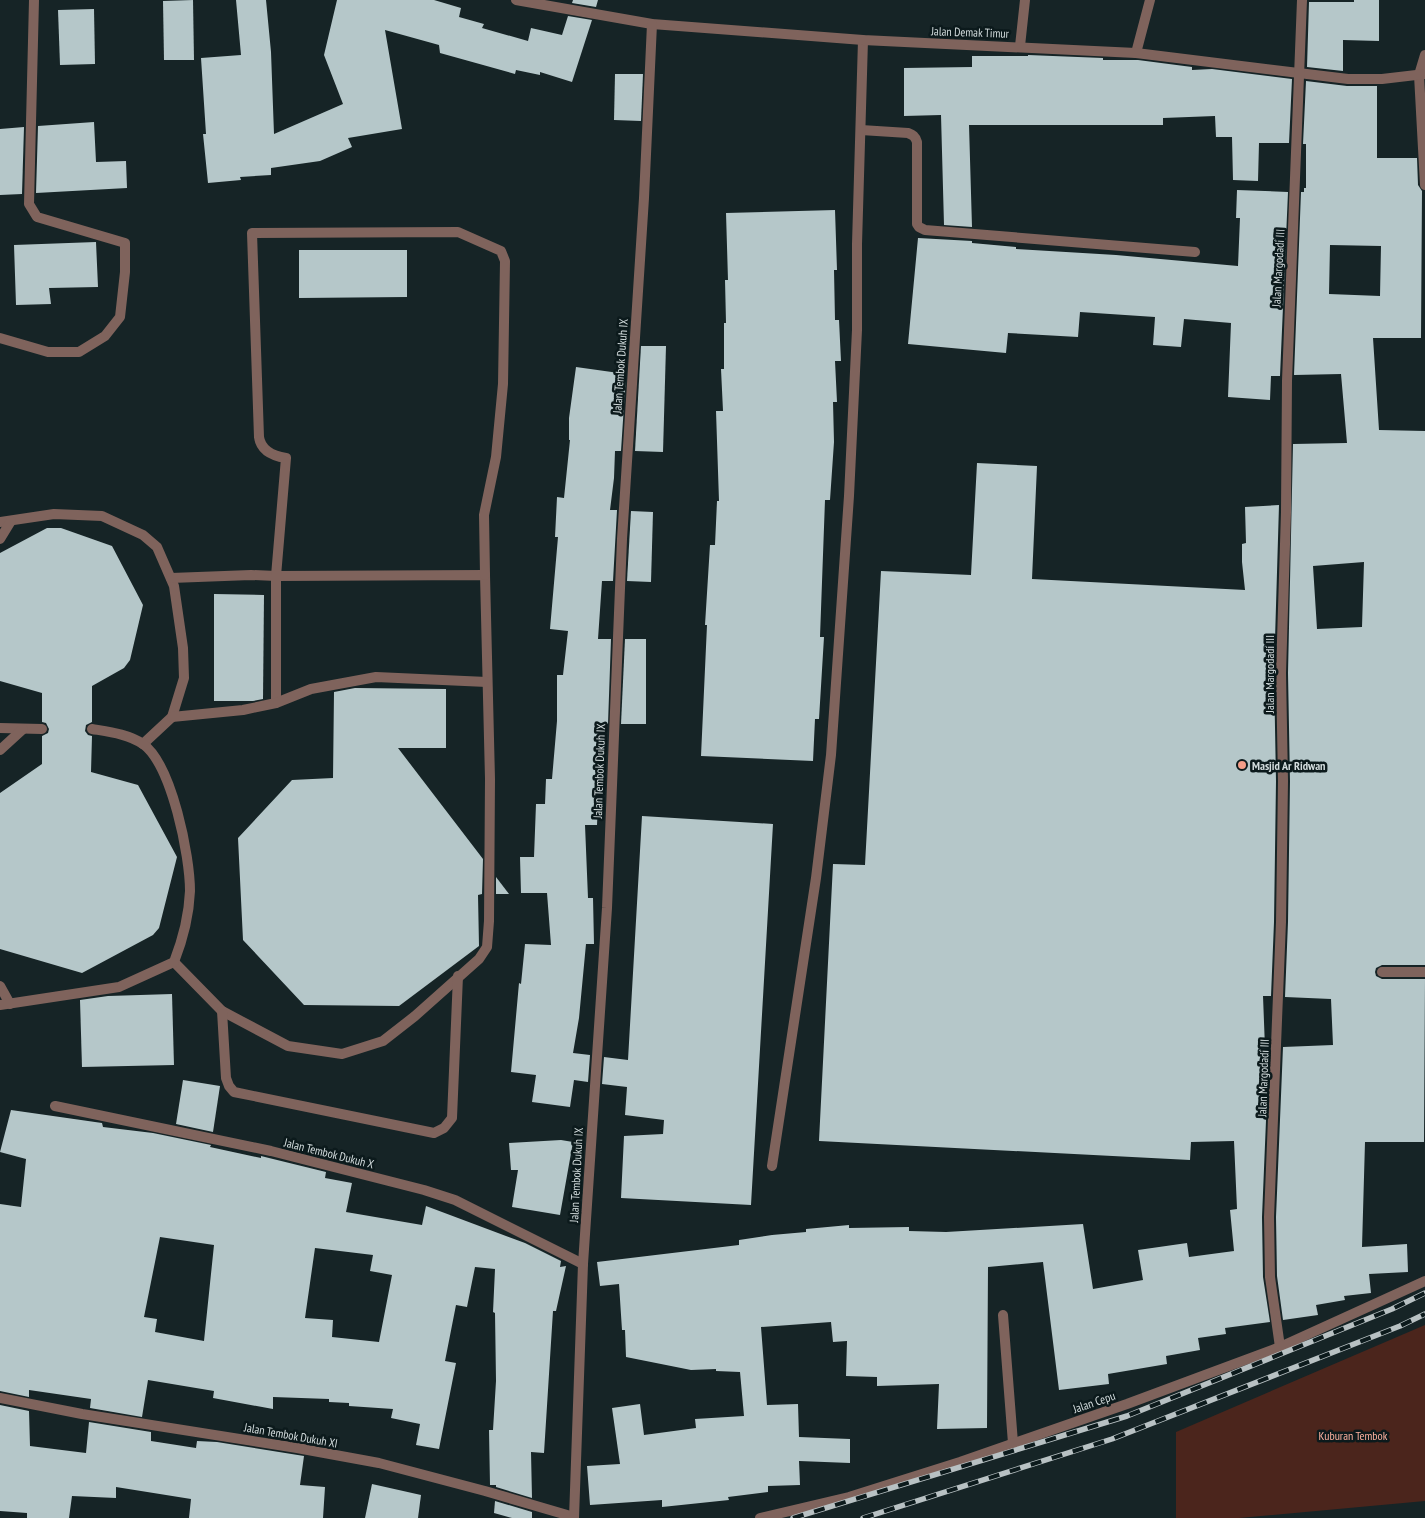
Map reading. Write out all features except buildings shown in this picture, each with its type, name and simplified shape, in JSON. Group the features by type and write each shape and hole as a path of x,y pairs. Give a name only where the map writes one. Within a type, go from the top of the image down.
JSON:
{"street":[{"path":"0,338 48,352 79,352 105,336 120,316 125,272 125,243 37,217 29,204 34,0"},
{"name":"Jalan Demak Timur","path":"516,0 652,24 863,40 1136,52 1300,74 1365,80 1422,75"},
{"path":"1020,46 1025,0"},
{"path":"1136,52 1150,0"},
{"name":"Jalan Margodadi III","path":"1280,1347 1270,1277 1269,1217 1281,913 1283,781 1281,673 1286,512 1287,381 1302,0"},
{"name":"Jalan Tembok Dukuh IX","path":"574,1517 583,1264 607,908 622,539 644,198 652,24"},
{"path":"772,1166 816,878 831,754 849,496 857,330 857,244 863,40"},
{"path":"1425,55 1422,75 1425,185"},
{"path":"861,130 908,133 913,134 916,138 917,224 918,227 925,230 1195,252"},
{"path":"174,962 222,1011 288,1046 342,1054 383,1041 415,1016 479,959 486,947 489,921 490,779 484,515 496,456 503,384 505,261 501,251 458,232 252,233 260,444 275,456 286,458 276,576 276,703"},
{"path":"0,539 5,521 54,514 102,516 143,535 158,547 174,586 183,648 184,678 172,717 143,744"},
{"path":"171,578 251,575 485,575"},
{"path":"172,717 213,714 276,703 311,689 376,677 487,682"},
{"path":"0,728 42,729"},
{"path":"0,750 23,729"},
{"path":"0,986 5,1005 119,987 174,962 184,935 190,891 182,825 167,782 152,754 143,744 120,733 92,729"},
{"path":"1382,972 1425,972"},
{"path":"222,1011 226,1078 234,1092 434,1133 444,1128 452,1118 458,976"},
{"name":"Jalan Tembok Dukuh X","path":"55,1106 271,1150 424,1190 455,1200 583,1264"},
{"name":"Jalan Cepu","path":"760,1518 849,1497 1128,1404 1280,1347 1425,1281"},
{"path":"1003,1315 1013,1443"},
{"name":"Jalan Tembok Dukuh XI","path":"0,1398 82,1414 297,1448 378,1463 574,1517"}],"green space":[{"name":"Kuburan Tembok","path":"1425,1325 1425,1501 1239,1518 1176,1518 1176,1432"}],"railway":[{"path":"793,1518 1127,1416 1392,1309 1425,1293"},
{"path":"863,1518 1112,1439 1400,1326 1425,1314"}],"place":[{"name":"Masjid Ar Ridwan","path":"1242,765"}]}
